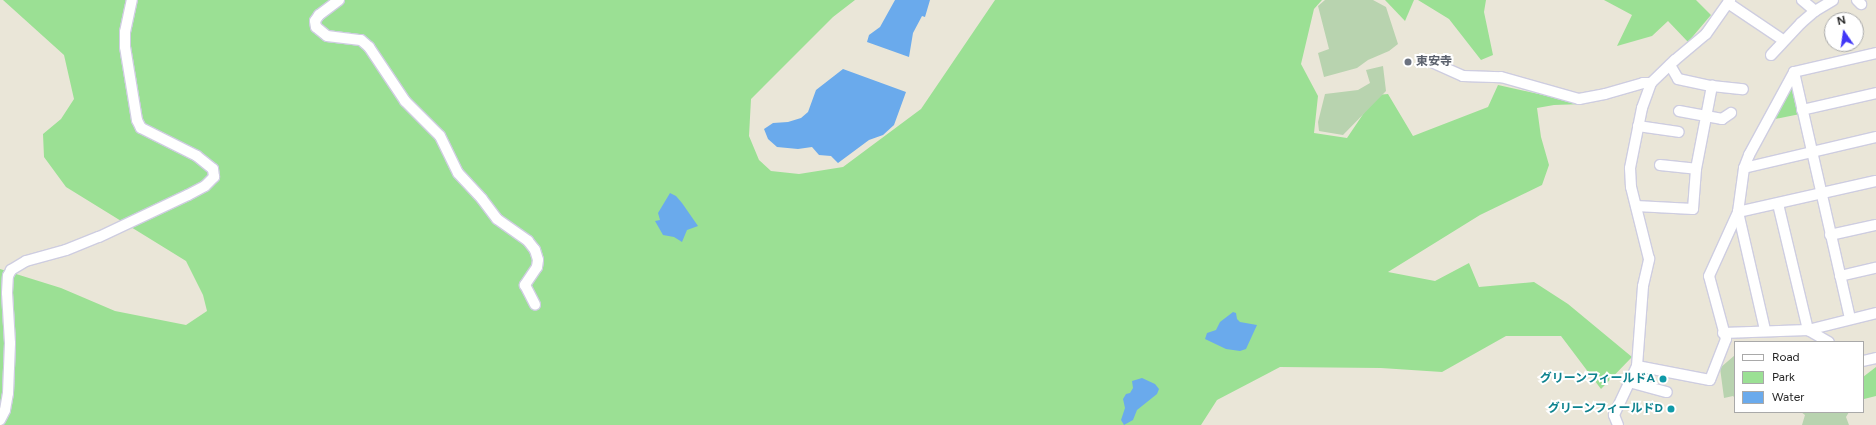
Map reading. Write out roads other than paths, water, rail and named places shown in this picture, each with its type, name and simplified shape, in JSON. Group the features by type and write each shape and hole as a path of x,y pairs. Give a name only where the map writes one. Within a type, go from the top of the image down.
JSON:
{"street":[{"path":"0,420 5,410 8,393 10,343 7,293 8,276 11,270 26,261 66,250 99,237 206,186 214,177 213,169 197,156 141,128 139,124 125,47 125,32 132,0"},
{"path":"339,0 319,15 316,21 316,27 327,36 361,40 369,47 405,101 440,136 458,173 482,199 497,219 528,241 535,250 538,260 537,267 526,285 535,305"},
{"path":"1802,0 1815,12"},
{"path":"1771,55 1783,40 1801,23 1833,0"},
{"path":"1618,425 1614,415 1637,366 1643,286 1649,259 1631,187 1630,168 1642,108 1652,83 1706,34 1729,1 1783,40"},
{"path":"1637,366 1710,380 1726,339 1723,333 1709,276 1738,212 1744,168 1794,72 1876,53"},
{"path":"1427,60 1463,76 1501,77 1579,99 1605,94 1643,83 1652,83"},
{"path":"1670,66 1678,79 1712,86 1743,89"},
{"path":"1794,72 1850,319"},
{"path":"1636,206 1693,209 1696,169 1712,86"},
{"path":"1802,110 1876,92"},
{"path":"1680,111 1722,119 1732,113"},
{"path":"1638,126 1679,132"},
{"path":"1744,168 1876,137"},
{"path":"1660,165 1696,169"},
{"path":"1738,212 1876,181"},
{"path":"1778,204 1808,330 1827,341"},
{"path":"1738,212 1765,330"},
{"path":"1830,235 1876,224"},
{"path":"1840,276 1876,268"},
{"path":"1723,333 1765,330 1808,330 1876,313"},
{"path":"1864,361 1876,358"},
{"path":"1629,382 1667,392"}],"water":[{"path":"895,0 930,0 925,17 922,16 913,33 909,57 867,42 869,35 880,27"},
{"path":"843,69 906,92 894,125 883,135 869,140 838,163 831,156 819,155 812,147 798,149 777,147 768,139 764,129 773,123 788,122 801,118 808,112 816,90"},
{"path":"670,193 676,196 682,203 698,226 687,230 682,242 674,237 663,235 655,221 660,220 658,213"},
{"path":"1233,312 1236,313 1237,319 1240,322 1257,325 1246,349 1240,351 1226,349 1205,339 1207,333 1216,330 1220,322"},
{"path":"1142,378 1155,384 1159,389 1157,394 1137,410 1133,420 1124,425 1121,420 1125,408 1123,399 1133,388 1132,381"}],"place":[{"name":"東安寺","path":"1408,62"},
{"name":"グリーンフィールドA","path":"1663,379"},
{"name":"グリーンフィールドD","path":"1671,409"}]}
